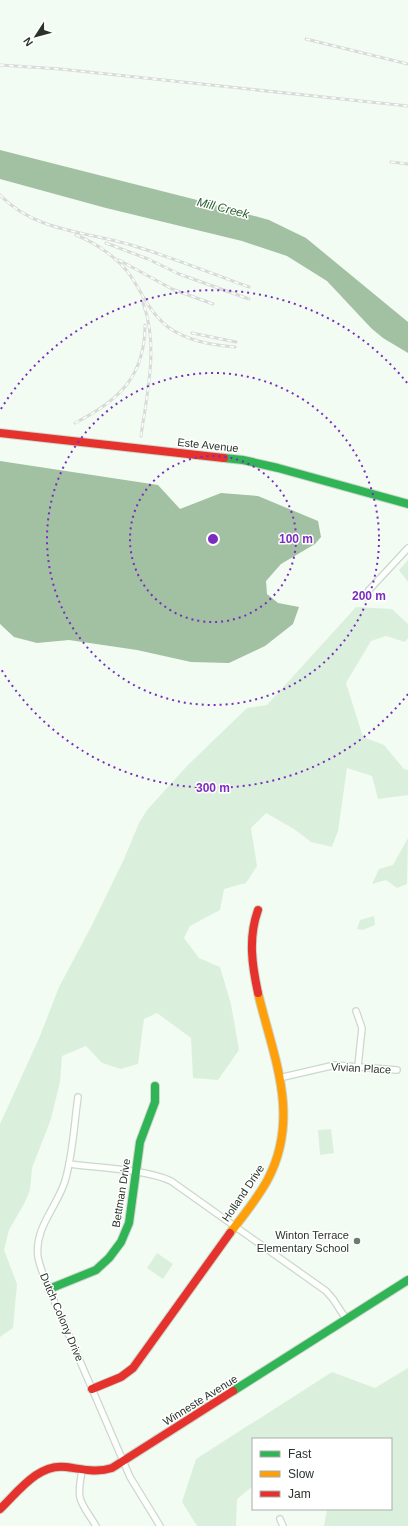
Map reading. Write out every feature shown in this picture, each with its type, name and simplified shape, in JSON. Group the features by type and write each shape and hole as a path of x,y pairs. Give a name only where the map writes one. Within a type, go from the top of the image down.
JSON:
{"street":[{"name":"Este Avenue","path":"0,433 243,460 278,468 408,504"},
{"path":"365,597 369,590 408,548"},
{"name":"Holland Drive","path":"92,1389 121,1377 133,1368 264,1186 280,1151 284,1113 279,1078 252,963 252,936 254,920 258,910"},
{"path":"356,1011 362,1028 358,1066"},
{"name":"Vivian Place","path":"279,1078 335,1065 397,1070"},
{"name":"Bettman Drive","path":"49,1289 89,1274 104,1264 116,1250 126,1233 129,1223 140,1142 155,1102 155,1086"},
{"name":"Dutch Colony Drive","path":"78,1097 70,1164 61,1192 42,1226 38,1242 38,1258 49,1289 130,1477 160,1526"},
{"path":"70,1164 156,1175 171,1181 326,1291 346,1319"},
{"name":"Winneste Avenue","path":"0,1509 37,1474 44,1470 59,1466 82,1471 102,1472 124,1462 408,1280"},
{"path":"82,1471 79,1498 96,1526"},
{"path":"280,1519 282,1526"}],"shaded area":[{"path":"408,560 408,582 399,570"},
{"path":"356,607 392,609 408,624 408,638 405,642 386,636 371,641 346,683 363,737 384,745 404,769 408,770 408,795 378,799 372,776 347,768 338,831 332,847 311,842 294,829 266,813 251,828 257,866 246,883 224,889 220,910 190,926 184,938 199,958 220,967 231,1004 239,1050 218,1080 193,1078 191,1038 157,1013 144,1019 138,1064 121,1069 102,1063 86,1046 62,1056 60,1082 51,1119 32,1168 30,1190 9,1230 4,1250 17,1284 13,1328 0,1337 0,1124 40,1036 59,987 91,927 124,859 139,823 147,810 187,766 247,708 267,705"},
{"path":"408,838 407,884 397,888 386,880 372,884 379,869 393,865"},
{"path":"374,916 375,925 363,930 357,929 360,920"},
{"path":"331,1129 334,1153 320,1155 318,1130"},
{"path":"157,1253 173,1264 163,1279 147,1268"},
{"path":"408,1368 408,1526 324,1526 327,1510 392,1510 392,1438 252,1438 252,1487 237,1499 236,1526 197,1526 182,1502 196,1459 332,1372 375,1388"}],"water":[{"name":"Mill Creek","path":"0,150 197,200 269,220 306,238 408,322 408,353 383,338 371,328 327,281 287,256 242,241 106,208 0,179"},
{"path":"0,461 158,485 180,509 221,493 258,496 318,521 321,537 315,544 281,564 266,581 267,594 278,603 299,607 293,624 265,646 229,663 191,662 137,650 69,640 37,643 14,637 0,624"}],"railway":[{"path":"306,39 408,64"},
{"path":"0,65 60,69 408,106"},
{"path":"391,162 408,164"},
{"path":"0,195 14,207 45,223 62,229 131,245 249,287"},
{"path":"76,235 91,242 113,257 130,275 156,316 175,332 200,342 235,347"},
{"path":"106,243 148,259 179,274 249,299"},
{"path":"119,260 172,289 213,304"},
{"path":"141,436 151,352 148,319 143,303"},
{"path":"75,423 104,406 126,385 134,373 140,359 144,343 145,325"},
{"path":"192,333 236,342"}],"traffic: fast":[{"path":"224,458 243,460 278,468 408,504"},
{"path":"49,1289 96,1270 109,1258 121,1242 129,1223 140,1142 155,1102 155,1086"},
{"path":"233,1391 408,1280"}],"traffic: slow":[{"path":"230,1233 255,1200 268,1179 278,1156 282,1132 283,1109 281,1086 258,993"}],"traffic: jam":[{"path":"0,433 224,458"},
{"path":"258,910 252,941 254,972 258,993"},
{"path":"92,1389 121,1377 133,1368 230,1233"},
{"path":"0,1509 29,1480 46,1469 56,1467 83,1470 112,1468 233,1391"}],"place":[{"name":"Winton Terrace Elementary School","path":"357,1241"}]}
